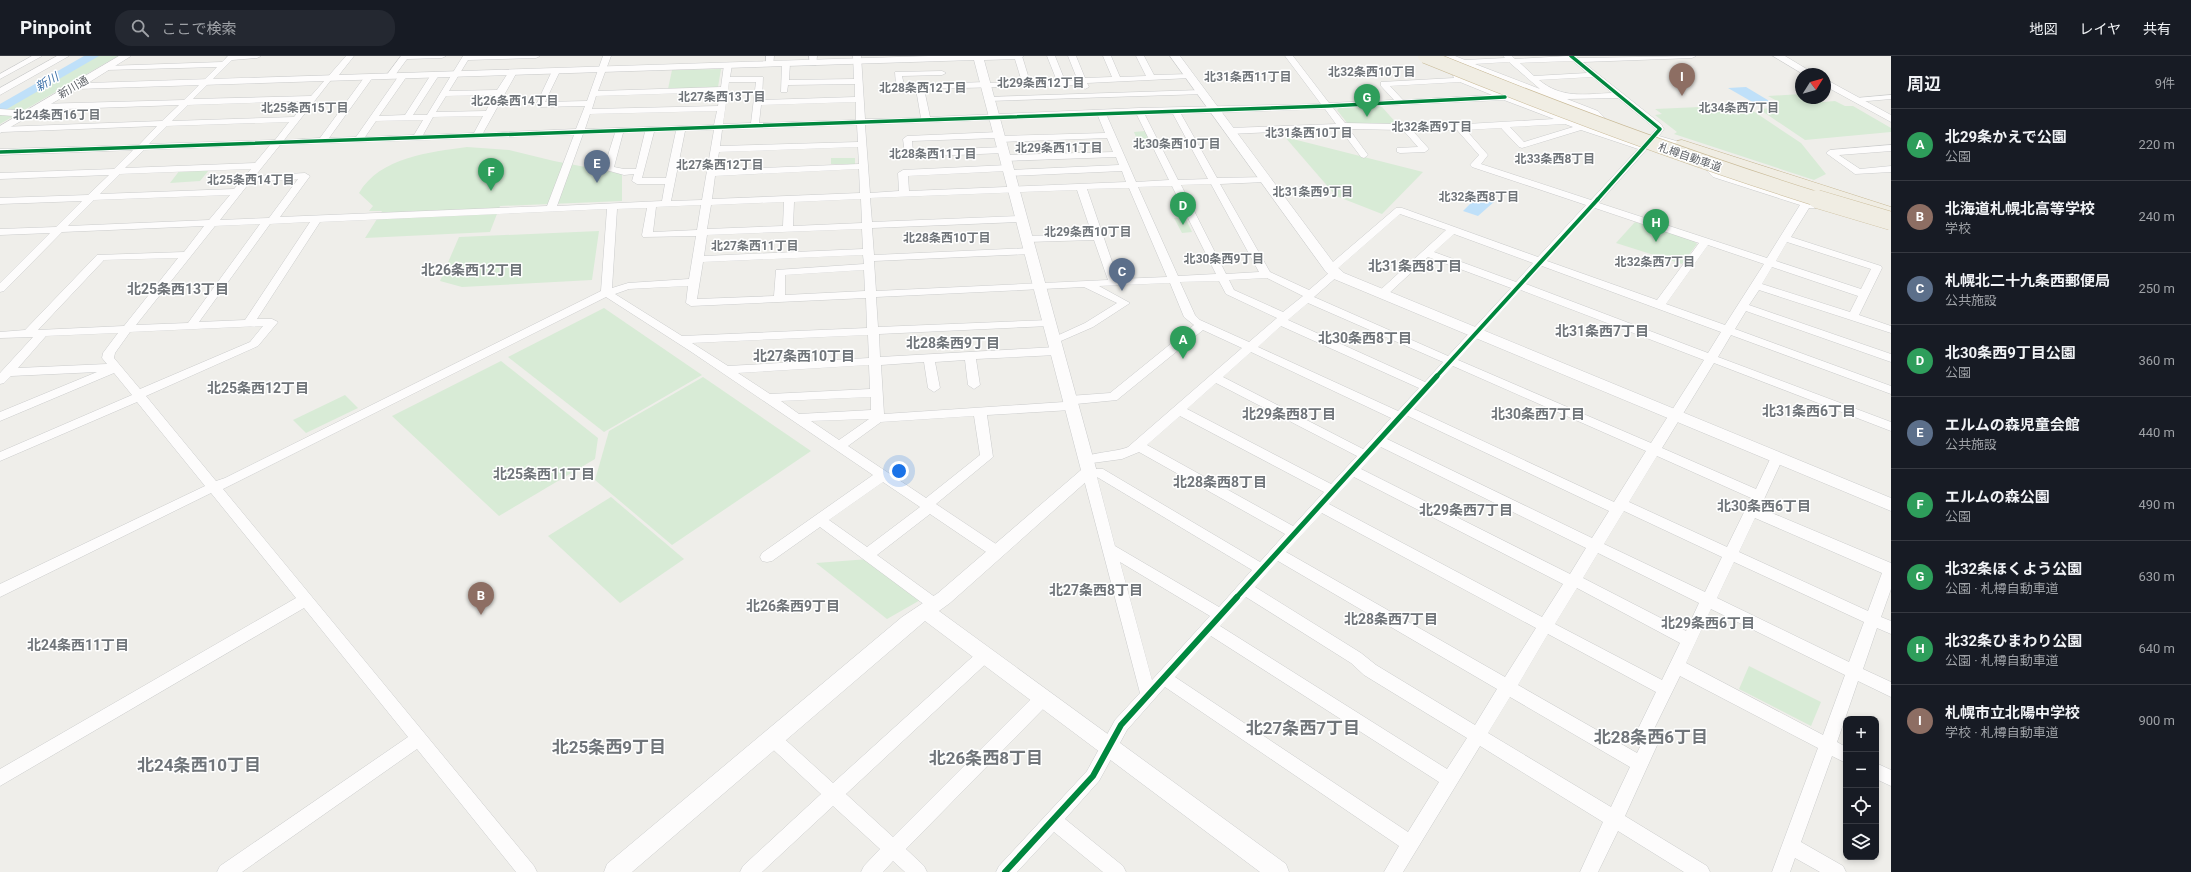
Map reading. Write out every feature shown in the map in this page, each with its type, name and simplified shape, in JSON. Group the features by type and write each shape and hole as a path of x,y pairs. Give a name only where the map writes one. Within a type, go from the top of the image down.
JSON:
{"highway":[{"name":"札樽自動車道","path":"1426,56 1488,82 1678,154 1891,221"},
{"name":"札樽自動車道","path":"1435,56 1460,70 1674,147 1891,216"},
{"path":"1460,70 1725,159 1891,212"},
{"path":"1488,82 1546,109 1621,139 1891,229"}],"street":[{"path":"0,77 38,56"},
{"path":"0,92 64,56"},
{"name":"新川通","path":"1,129 126,56"},
{"path":"106,68 257,56"},
{"path":"350,56 313,98 127,329 109,354 108,358 528,872"},
{"path":"390,76 405,57 442,56"},
{"path":"417,137 466,57 536,56 528,72"},
{"path":"551,208 607,56"},
{"path":"73,86 556,71 770,60 786,64 813,59 1019,56 1027,84"},
{"path":"1051,56 1062,83"},
{"path":"1072,56 1089,96 1111,135 1126,168 1190,317 1202,325 1250,347 1731,554 1891,628"},
{"path":"1107,56 1117,79"},
{"path":"1140,56 1151,78"},
{"path":"1175,56 1333,271 1382,294 1891,505"},
{"path":"1288,56 1344,126 1364,155"},
{"path":"1448,56 1460,70 1505,98 1643,148"},
{"path":"1401,103 1384,84 1510,59 1692,56"},
{"path":"1778,56 1799,68"},
{"path":"978,57 1148,695"},
{"path":"940,58 944,86"},
{"path":"1005,872 1092,776 1121,725 1402,413 1660,130 1658,126 1573,58"},
{"path":"0,289 5,279 60,229 229,59"},
{"path":"857,59 878,416"},
{"path":"1510,59 1545,89 1565,97 1620,95"},
{"path":"726,62 722,108 691,303 1266,275 1308,296 1450,361 1760,496"},
{"path":"784,102 786,64"},
{"path":"1460,70 1595,113 1601,118"},
{"path":"556,71 540,104 590,103"},
{"path":"477,135 500,92 513,72"},
{"path":"900,87 898,74 942,73"},
{"path":"407,118 435,75"},
{"path":"1532,78 1595,75"},
{"path":"359,140 403,76"},
{"path":"890,88 1062,83 1190,76"},
{"path":"322,141 369,77"},
{"path":"594,94 725,84 760,79 755,125"},
{"path":"785,83 859,81"},
{"path":"1831,85 1891,119"},
{"path":"920,87 926,119"},
{"path":"443,94 500,92"},
{"path":"989,99 1201,92"},
{"path":"1856,100 1891,97"},
{"path":"38,107 313,98"},
{"path":"0,152 1174,110 1328,106 1505,98"},
{"path":"757,103 860,99"},
{"path":"587,112 722,108"},
{"path":"1174,110 1266,275"},
{"path":"0,112 26,114"},
{"path":"1139,112 1230,292 1282,319 1426,387"},
{"path":"373,119 489,113"},
{"path":"1,129 297,119"},
{"path":"1230,131 1344,126 1459,127 1567,121"},
{"path":"1503,125 1522,145 1581,126"},
{"path":"1400,150 1425,150 1405,127"},
{"path":"1459,127 1484,155 1475,165 1864,294"},
{"path":"666,204 681,128"},
{"path":"650,129 637,181 670,181"},
{"path":"620,130 609,168 624,172 640,171"},
{"path":"904,194 903,173 1111,135"},
{"path":"1654,137 1672,140 1891,209"},
{"path":"1119,154 1004,154 909,154 907,139 1004,154 1126,168"},
{"path":"716,149 862,144"},
{"path":"1891,148 1830,152 1858,172 1891,169"},
{"path":"0,176 259,166"},
{"path":"712,173 864,166"},
{"path":"1710,166 1710,169 1716,175 1891,229"},
{"path":"191,326 305,176 248,179"},
{"path":"0,232 1265,179"},
{"path":"1081,187 1114,282"},
{"path":"0,201 238,192"},
{"path":"788,229 789,199"},
{"path":"652,204 648,235 1020,219"},
{"path":"1393,872 1806,204"},
{"path":"606,293 612,206"},
{"path":"615,872 909,622 930,608 997,552 1087,466 1122,455 1138,446 1308,296 1399,210 1891,390"},
{"path":"249,323 317,219"},
{"path":"1382,294 1452,230"},
{"path":"779,299 780,272 869,259 1028,245 1099,237"},
{"path":"1784,238 1877,268 1853,317"},
{"path":"1659,305 1705,242"},
{"path":"1427,253 1891,427"},
{"path":"28,334 100,257 188,255"},
{"path":"698,259 869,259"},
{"path":"0,591 196,494 215,488 606,293 628,286 695,282"},
{"path":"725,370 929,359 970,356 1055,346 1125,303 1084,284"},
{"path":"1756,285 1891,330"},
{"path":"606,293 768,398 997,552"},
{"path":"1743,306 1891,358"},
{"path":"0,335 272,322 254,344 0,457"},
{"path":"680,340 1049,323"},
{"path":"798,418 980,412 1113,397 1202,325"},
{"path":"5,371 43,333"},
{"path":"970,356 974,385"},
{"path":"929,359 934,388"},
{"path":"5,371 117,368"},
{"path":"0,417 117,368"},
{"path":"1215,378 1365,455"},
{"path":"768,398 877,393"},
{"path":"1178,410 1332,491"},
{"path":"867,555 987,457 980,412"},
{"path":"838,446 878,416"},
{"path":"1378,440 1891,690"},
{"path":"1138,446 1294,533"},
{"path":"1589,872 1651,741 1646,729 1664,689 1753,511 1777,458"},
{"path":"1087,466 1261,569"},
{"path":"1351,470 1689,640"},
{"path":"767,556 883,475"},
{"path":"0,600 201,500 215,488"},
{"path":"1319,505 1664,689"},
{"path":"1753,511 1891,570 1781,872"},
{"path":"820,520 867,555 985,655 1278,872"},
{"path":"1110,549 1450,780"},
{"path":"1276,553 1640,764"},
{"path":"1244,588 1477,736 1701,872"},
{"path":"0,778 305,600"},
{"path":"749,872 985,655"},
{"path":"1676,666 1843,754"},
{"path":"1164,678 1411,844"},
{"path":"870,872 1043,698"},
{"path":"226,872 419,738"},
{"path":"772,738 918,872"},
{"path":"1879,772 1891,778"},
{"path":"1052,819 1117,872"},
{"path":"1790,845 1837,872"}],"green space":[{"path":"96,56 118,56 0,124 0,111"},
{"path":"721,69 718,87 668,89 672,70"},
{"path":"1795,94 1795,104 1831,104 1831,101 1835,101 1845,106 1853,106 1891,128 1891,132 1805,140 1759,109 1773,108 1768,103 1779,102 1768,96"},
{"path":"1744,105 1801,143 1826,174 1814,180 1674,134 1677,132 1655,115 1662,114 1655,109"},
{"path":"1382,107 1398,125 1348,124 1337,110 1339,108"},
{"path":"1145,131 1152,146 1140,147 1134,132"},
{"path":"1285,137 1423,172 1382,214 1336,196"},
{"path":"467,147 509,150 554,161 622,174 622,201 500,206 490,232 365,238 382,211 369,211 373,206 359,193 368,181 380,171 407,158 437,151"},
{"path":"831,158 855,158 855,164 831,164"},
{"path":"180,170 209,170 200,181 170,183"},
{"path":"1185,217 1192,232 1182,233 1174,218"},
{"path":"1635,222 1694,241 1697,244 1682,264 1616,243"},
{"path":"599,231 592,280 462,287 440,281 459,237"},
{"path":"604,308 702,375 604,432 508,357"},
{"path":"501,361 598,438 595,459 499,516 392,416"},
{"path":"703,377 811,451 672,545 595,480 609,431"},
{"path":"345,395 358,408 306,433 293,420"},
{"path":"611,497 684,559 620,603 548,536"},
{"path":"869,559 922,599 887,619 816,563"},
{"path":"1749,666 1821,702 1811,726 1739,689"}],"water":[{"path":"1746,87 1771,102 1754,103 1728,88"},
{"path":"1479,195 1495,201 1478,216 1463,211"}],"waterway":[{"name":"新川","path":"0,109 93,56"}],"cycle path":[{"path":"1005,872 1093,776 1121,725 1660,129 1571,56"},
{"path":"0,152 1328,106 1505,97"}],"place":[{"name":"札幌市立北陽中学校","path":"1682,96"},
{"name":"北32条ほくよう公園","path":"1367,117"},
{"name":"エルムの森児童会館","path":"597,183"},
{"name":"エルムの森公園","path":"491,191"},
{"name":"北30条西9丁目公園","path":"1183,225"},
{"name":"北32条ひまわり公園","path":"1656,242"},
{"name":"札幌北二十九条西郵便局","path":"1122,291"},
{"name":"北29条かえで公園","path":"1183,359"},
{"name":"北海道札幌北高等学校","path":"481,615"}],"district":[{"name":"北32条西10丁目","path":"1372,72"},
{"name":"北31条西11丁目","path":"1248,77"},
{"name":"北29条西12丁目","path":"1041,83"},
{"name":"北28条西12丁目","path":"923,88"},
{"name":"北27条西13丁目","path":"722,97"},
{"name":"北26条西14丁目","path":"515,101"},
{"name":"北25条西15丁目","path":"305,108"},
{"name":"北34条西7丁目","path":"1739,108"},
{"name":"北24条西16丁目","path":"57,115"},
{"name":"北32条西9丁目","path":"1432,127"},
{"name":"北31条西10丁目","path":"1309,133"},
{"name":"北30条西10丁目","path":"1177,144"},
{"name":"北29条西11丁目","path":"1059,148"},
{"name":"北28条西11丁目","path":"933,154"},
{"name":"北33条西8丁目","path":"1555,159"},
{"name":"北27条西12丁目","path":"720,165"},
{"name":"北25条西14丁目","path":"251,180"},
{"name":"北31条西9丁目","path":"1313,192"},
{"name":"北32条西8丁目","path":"1479,197"},
{"name":"北29条西10丁目","path":"1088,232"},
{"name":"北28条西10丁目","path":"947,238"},
{"name":"北27条西11丁目","path":"755,246"},
{"name":"北30条西9丁目","path":"1224,259"},
{"name":"北32条西7丁目","path":"1655,262"},
{"name":"北31条西8丁目","path":"1415,266"},
{"name":"北26条西12丁目","path":"472,270"},
{"name":"北25条西13丁目","path":"178,289"},
{"name":"北31条西7丁目","path":"1602,331"},
{"name":"北30条西8丁目","path":"1365,338"},
{"name":"北28条西9丁目","path":"953,343"},
{"name":"北27条西10丁目","path":"804,356"},
{"name":"北25条西12丁目","path":"258,388"},
{"name":"北31条西6丁目","path":"1809,411"},
{"name":"北29条西8丁目","path":"1289,414"},
{"name":"北30条西7丁目","path":"1538,414"},
{"name":"北25条西11丁目","path":"544,474"},
{"name":"北28条西8丁目","path":"1220,482"},
{"name":"北30条西6丁目","path":"1764,506"},
{"name":"北29条西7丁目","path":"1466,510"},
{"name":"北27条西8丁目","path":"1096,590"},
{"name":"北26条西9丁目","path":"793,606"},
{"name":"北28条西7丁目","path":"1391,619"},
{"name":"北29条西6丁目","path":"1708,623"},
{"name":"北24条西11丁目","path":"78,645"},
{"name":"北27条西7丁目","path":"1303,728"},
{"name":"北28条西6丁目","path":"1651,737"},
{"name":"北25条西9丁目","path":"609,747"},
{"name":"北26条西8丁目","path":"986,758"},
{"name":"北24条西10丁目","path":"199,765"}]}
